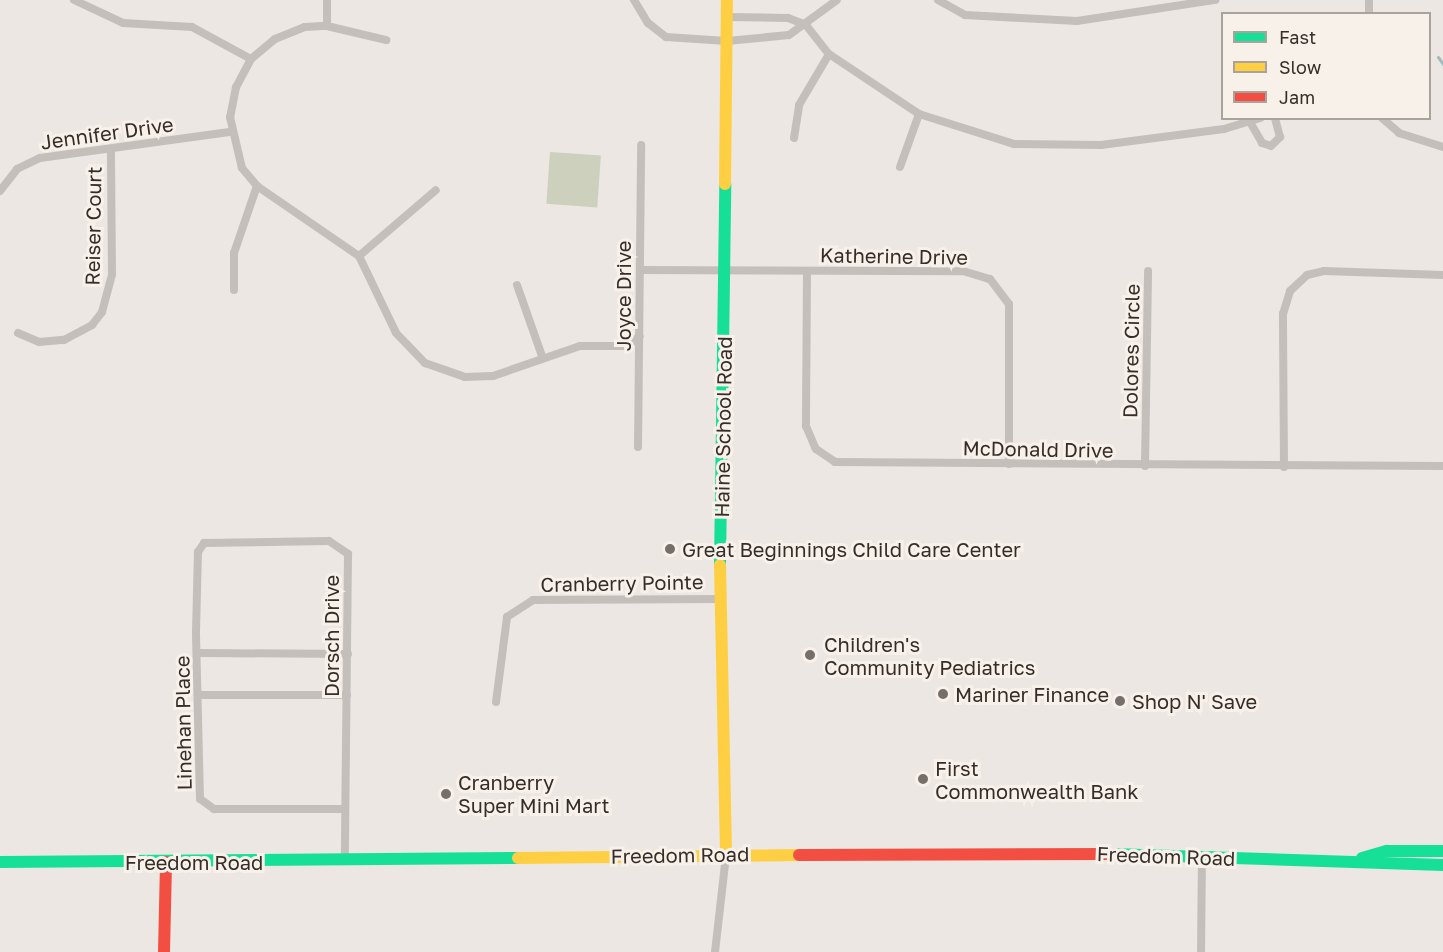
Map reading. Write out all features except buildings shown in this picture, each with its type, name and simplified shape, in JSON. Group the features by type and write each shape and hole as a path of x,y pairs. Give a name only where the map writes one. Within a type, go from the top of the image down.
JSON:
{"main road":[{"name":"Haine School Road","path":"726,855 720,599 727,0"},
{"name":"Freedom Road","path":"1360,859 1387,851 1443,851"},
{"name":"Freedom Road","path":"0,862 345,861 726,855 1360,859 1443,865"},
{"path":"164,952 166,862"}],"street":[{"path":"74,0 123,23 192,27 252,59"},
{"path":"327,0 327,26"},
{"path":"634,0 648,23 666,37 727,41 789,35 806,25 837,0"},
{"path":"938,0 964,15 1077,21 1215,0"},
{"path":"727,17 788,18 806,25 829,54 920,114 977,137 1053,147 1255,120"},
{"path":"386,40 327,26 291,32 252,59 234,94 231,132 242,168 256,186 359,256 396,333 424,363 451,375 479,378 580,346 627,346 640,336"},
{"path":"794,138 799,105 829,54"},
{"path":"900,167 920,114"},
{"path":"1250,122 1262,143 1270,146 1280,137 1276,120"},
{"path":"1384,120 1400,133 1443,147"},
{"name":"Jennifer Drive","path":"0,191 26,163 231,132"},
{"name":"Joyce Drive","path":"638,447 641,145"},
{"name":"Reiser Court","path":"18,333 39,342 64,340 92,325 102,312 112,274 111,150"},
{"path":"234,290 234,253 256,186"},
{"path":"359,256 436,190"},
{"name":"Katherine Drive","path":"640,270 963,271 999,286 1009,304 1009,464"},
{"name":"Dolores Circle","path":"1145,466 1148,271"},
{"name":"McDonald Drive","path":"807,272 805,413 816,449 844,464 1443,466"},
{"path":"1284,467 1283,314 1290,291 1307,275 1324,272 1443,274"},
{"path":"517,285 543,359"},
{"name":"Linehan Place","path":"211,541 198,552 201,653 200,800 208,808 345,809"},
{"name":"Dorsch Drive","path":"211,541 340,545 348,554 345,861"},
{"name":"Cranberry Pointe","path":"496,702 507,618 533,600 720,599"},
{"path":"201,653 348,654"},
{"path":"201,695 347,695"},
{"path":"715,952 726,855"},
{"path":"1201,952 1202,858"}],"green space":[{"path":"550,152 601,156 597,207 546,204"}],"waterway":[{"path":"1438,57 1443,64"}],"traffic: fast":[{"path":"720,565 725,184"},
{"path":"1362,858 1387,851 1443,851"},
{"path":"1113,854 1443,865"},
{"path":"0,862 518,858"}],"traffic: slow":[{"path":"725,184 727,0"},
{"path":"720,565 726,855"},
{"path":"518,858 799,855"}],"traffic: jam":[{"path":"799,855 1113,854"},
{"path":"164,952 166,862"}],"place":[{"name":"Great Beginnings Child Care Center","path":"670,549"},
{"name":"Children's Community Pediatrics","path":"810,655"},
{"name":"Mariner Finance","path":"943,694"},
{"name":"Shop N' Save","path":"1120,701"},
{"name":"First Commonwealth Bank","path":"923,779"},
{"name":"Cranberry Super Mini Mart","path":"446,794"}]}
